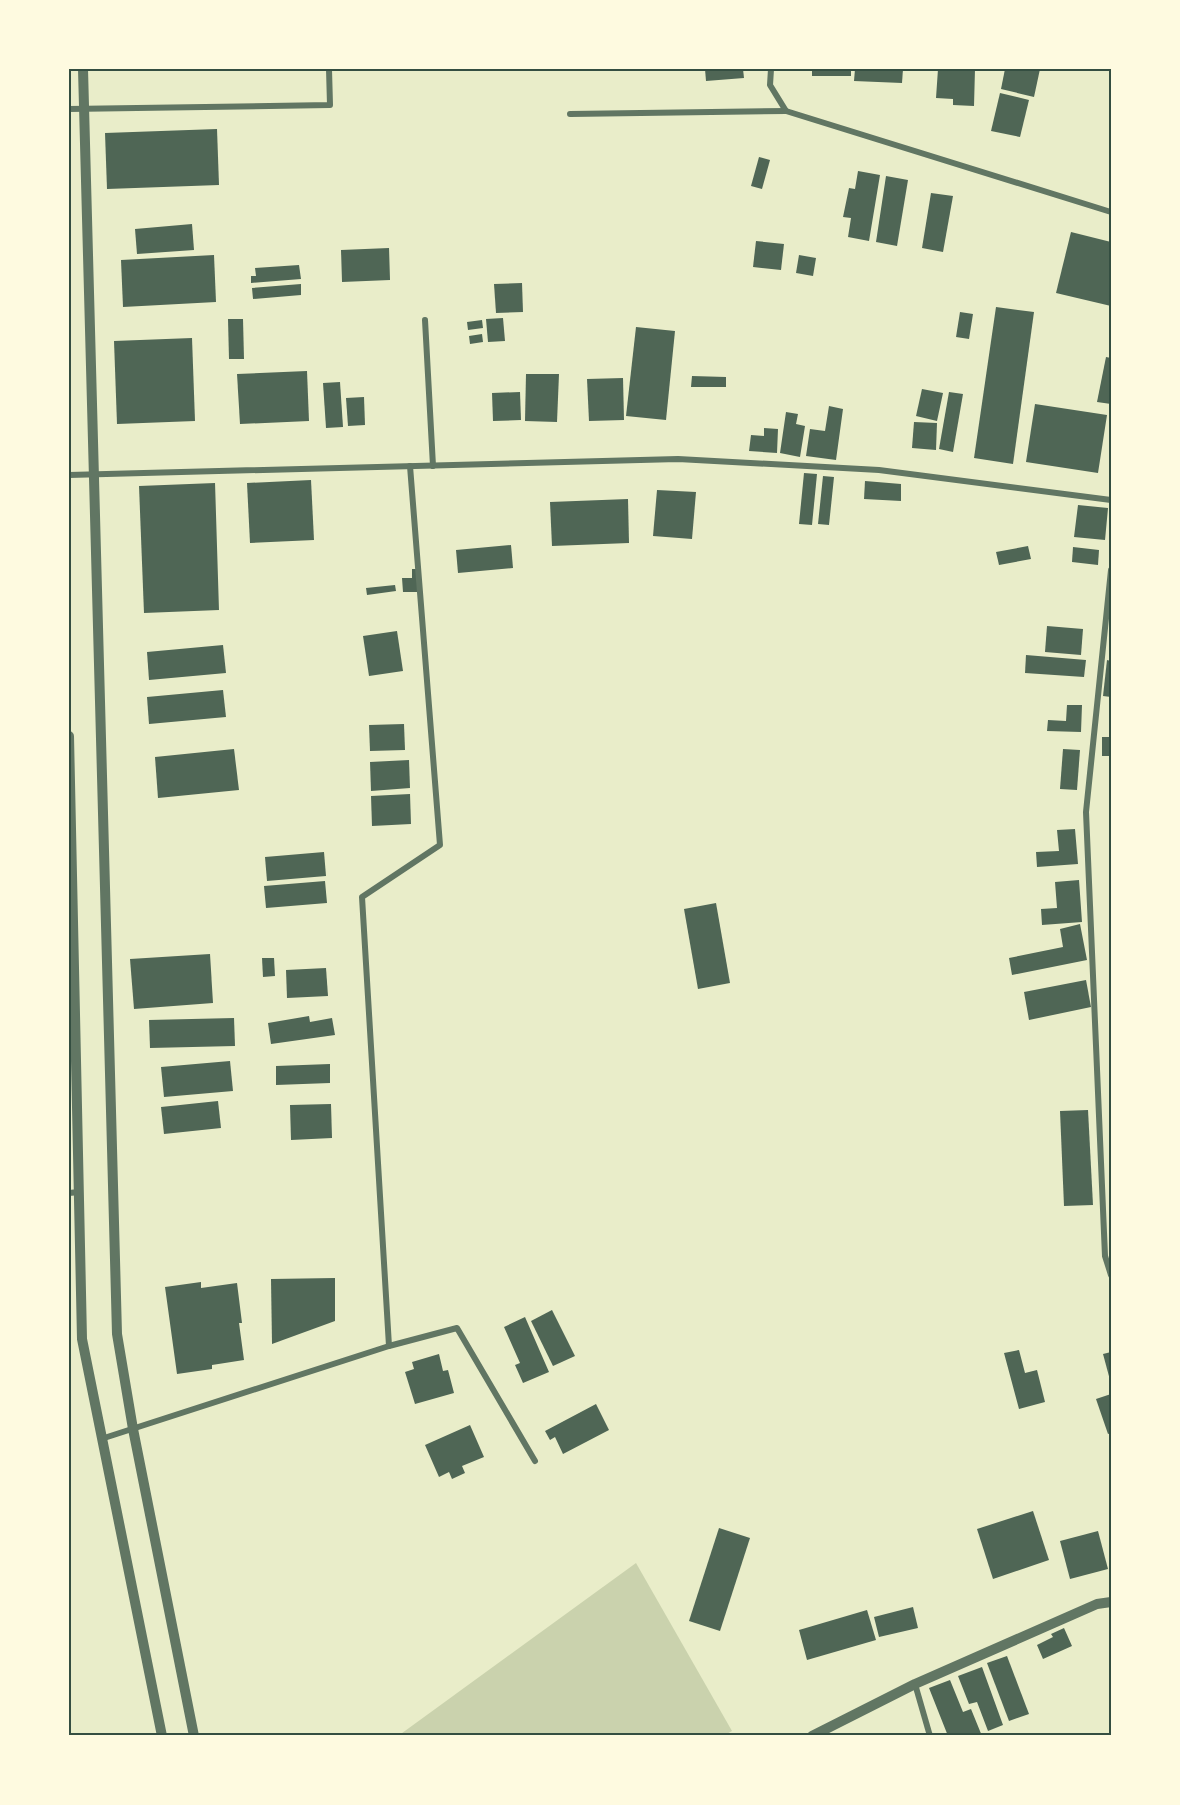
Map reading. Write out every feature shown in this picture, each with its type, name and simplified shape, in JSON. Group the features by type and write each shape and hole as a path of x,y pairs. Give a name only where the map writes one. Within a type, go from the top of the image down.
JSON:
{"street":[{"path":"83,69 117,1334 133,1428 195,1736"},
{"path":"69,109 330,105 329,69"},
{"path":"771,69 770,85 786,111"},
{"path":"570,114 786,111 1111,212"},
{"path":"425,320 433,466"},
{"path":"69,475 678,459 879,470 1111,500"},
{"path":"389,1346 362,897 440,845 410,466"},
{"path":"1111,570 1086,812 1105,1256 1111,1275"},
{"path":"1103,643 1111,644"},
{"path":"69,736 74,1192 82,1339 162,1736"},
{"path":"101,1439 389,1346 457,1328 535,1461"},
{"path":"812,1736 915,1684 1097,1604 1111,1602"},
{"path":"915,1684 930,1736"}],"green space":[{"path":"636,1563 732,1731 723,1736 398,1736"}],"building":[{"path":"705,69 743,69 744,78 706,81"},
{"path":"812,69 851,69 851,76 812,76"},
{"path":"855,69 903,69 902,83 854,81"},
{"path":"938,69 975,69 974,106 953,105 953,99 936,98"},
{"path":"1005,69 1040,69 1034,97 1001,89"},
{"path":"1000,93 1029,100 1020,137 991,131"},
{"path":"217,129 219,185 107,189 105,133"},
{"path":"759,157 770,160 762,189 751,186"},
{"path":"858,171 880,175 869,241 848,237 851,218 843,217 849,188 855,189"},
{"path":"886,176 908,180 897,246 876,242"},
{"path":"931,193 953,196 943,252 922,248"},
{"path":"192,224 194,250 137,254 135,229"},
{"path":"1071,232 1111,242 1111,306 1056,293"},
{"path":"756,241 784,244 781,270 753,267"},
{"path":"389,248 390,280 342,282 341,250"},
{"path":"214,255 216,302 123,307 121,260"},
{"path":"799,255 816,258 813,276 796,273"},
{"path":"299,265 301,279 251,283 251,276 256,276 255,268"},
{"path":"522,283 523,312 496,313 494,284"},
{"path":"301,284 301,295 253,299 252,288"},
{"path":"996,307 1034,312 1013,464 974,458"},
{"path":"960,312 973,314 969,339 956,337"},
{"path":"503,318 505,341 488,342 486,319"},
{"path":"228,319 243,319 244,359 229,359"},
{"path":"482,320 483,328 468,330 467,322"},
{"path":"636,327 675,331 666,420 626,416"},
{"path":"482,334 483,342 470,344 469,336"},
{"path":"192,338 195,421 117,424 114,341"},
{"path":"1106,357 1111,358 1111,404 1097,402"},
{"path":"307,371 309,421 240,424 237,374"},
{"path":"526,374 559,374 557,422 525,421"},
{"path":"692,376 726,377 726,387 691,387"},
{"path":"623,378 624,420 589,421 587,379"},
{"path":"340,382 343,427 326,428 323,383"},
{"path":"922,389 943,393 937,421 916,416"},
{"path":"520,392 521,420 493,421 492,393"},
{"path":"949,392 963,394 953,452 939,449"},
{"path":"364,397 365,425 348,426 346,398"},
{"path":"1035,404 1107,415 1098,473 1026,462"},
{"path":"829,406 843,409 836,460 806,456 810,429 825,431"},
{"path":"786,412 798,414 796,424 805,426 800,457 780,453"},
{"path":"914,422 937,423 936,450 912,448"},
{"path":"764,428 778,429 777,453 749,451 751,435 764,436"},
{"path":"804,473 817,474 812,525 799,524"},
{"path":"823,476 834,477 829,525 818,524"},
{"path":"311,480 314,540 250,543 247,483"},
{"path":"865,481 901,484 901,501 864,499"},
{"path":"215,483 219,610 144,613 139,486"},
{"path":"657,490 696,492 692,539 653,536"},
{"path":"628,499 629,543 552,546 550,502"},
{"path":"1078,505 1108,508 1105,540 1074,537"},
{"path":"511,545 513,568 458,573 456,550"},
{"path":"1028,546 1031,559 999,565 996,552"},
{"path":"1073,547 1099,550 1098,565 1072,562"},
{"path":"412,569 418,569 419,592 403,592 402,578 412,578"},
{"path":"395,585 396,591 367,595 366,588"},
{"path":"1047,626 1083,629 1081,655 1045,652"},
{"path":"397,631 403,671 369,676 363,636"},
{"path":"223,645 226,673 149,680 147,652"},
{"path":"1026,655 1086,660 1084,677 1025,673"},
{"path":"1107,660 1111,661 1111,697 1103,696"},
{"path":"223,690 226,717 149,724 147,697"},
{"path":"1067,705 1082,705 1081,732 1047,731 1048,720 1066,721"},
{"path":"404,724 405,750 370,751 369,725"},
{"path":"1102,737 1111,737 1111,756 1102,756"},
{"path":"234,749 239,790 158,798 155,757"},
{"path":"1063,749 1080,750 1077,790 1060,789"},
{"path":"409,760 410,788 371,791 370,762"},
{"path":"410,794 411,824 372,826 371,796"},
{"path":"1075,829 1078,864 1037,867 1036,852 1059,851 1057,830"},
{"path":"324,852 326,876 267,881 265,857"},
{"path":"1079,880 1082,922 1042,925 1041,909 1057,908 1055,882"},
{"path":"325,881 327,903 266,908 264,886"},
{"path":"716,903 730,983 698,989 684,909"},
{"path":"1080,924 1087,960 1012,975 1009,958 1063,947 1060,929"},
{"path":"210,954 213,1003 134,1009 130,959"},
{"path":"262,958 274,958 275,976 263,977"},
{"path":"326,968 328,996 287,998 286,970"},
{"path":"1086,980 1091,1007 1029,1020 1024,992"},
{"path":"309,1016 310,1022 332,1018 335,1035 271,1044 268,1023"},
{"path":"234,1018 235,1046 150,1048 149,1020"},
{"path":"230,1061 233,1091 164,1097 161,1067"},
{"path":"330,1064 330,1083 276,1085 276,1066"},
{"path":"218,1101 221,1128 164,1134 161,1107"},
{"path":"331,1104 332,1138 291,1140 290,1105"},
{"path":"1088,1110 1093,1205 1064,1206 1060,1111"},
{"path":"335,1278 335,1321 272,1344 271,1279"},
{"path":"201,1282 201,1288 237,1283 244,1360 212,1365 212,1369 177,1374 165,1287"},
{"path":"552,1310 575,1356 553,1366 531,1321"},
{"path":"525,1317 549,1372 523,1383 515,1365 520,1363 504,1327"},
{"path":"1019,1350 1025,1373 1037,1370 1045,1402 1019,1409 1004,1353"},
{"path":"1111,1352 1111,1380 1110,1380 1103,1354"},
{"path":"439,1354 443,1371 448,1370 454,1393 415,1404 405,1372 414,1369 412,1362"},
{"path":"1111,1394 1111,1433 1108,1434 1096,1399"},
{"path":"596,1404 609,1430 563,1454 555,1437 550,1440 545,1431"},
{"path":"470,1425 484,1457 462,1466 465,1473 452,1479 449,1472 439,1477 425,1445"},
{"path":"1033,1511 1049,1560 993,1579 977,1529"},
{"path":"719,1528 750,1538 720,1631 689,1621"},
{"path":"1098,1531 1108,1569 1070,1579 1060,1541"},
{"path":"913,1607 918,1628 879,1637 874,1617"},
{"path":"867,1610 876,1640 807,1660 799,1630"},
{"path":"1064,1628 1072,1646 1043,1659 1037,1645 1053,1637 1051,1634"},
{"path":"1007,1656 1029,1714 1009,1721 987,1663"},
{"path":"982,1667 1003,1725 988,1731 977,1702 969,1704 958,1676"},
{"path":"950,1680 963,1712 971,1709 982,1736 948,1736 929,1688"}]}
